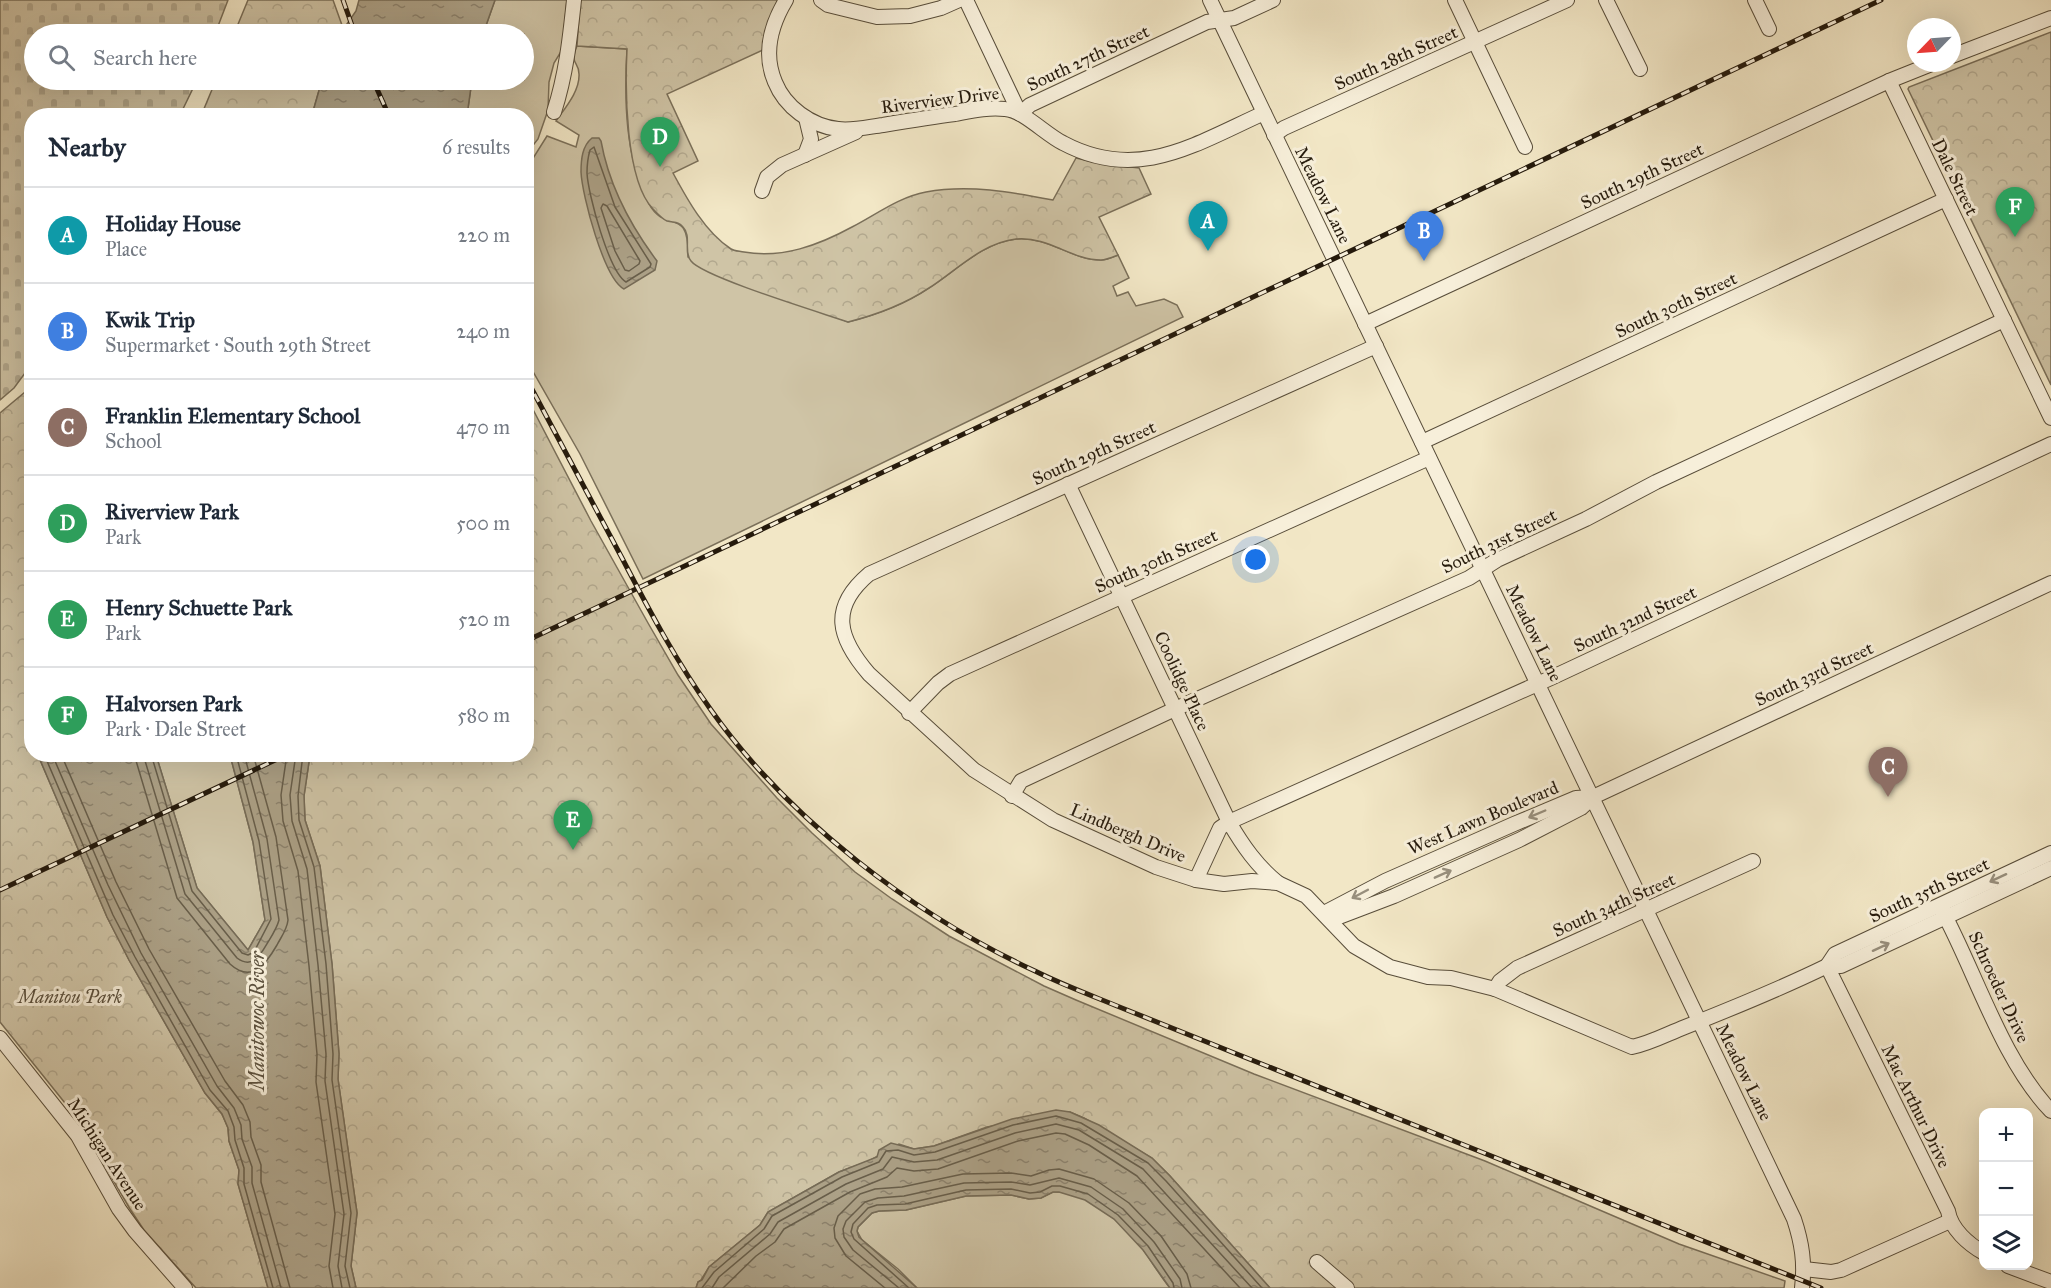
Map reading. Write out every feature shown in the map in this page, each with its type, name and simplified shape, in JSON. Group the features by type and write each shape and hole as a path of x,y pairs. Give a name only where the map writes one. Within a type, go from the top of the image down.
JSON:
{"street":[{"path":"554,112 562,87 571,36 573,0"},
{"name":"Riverview Drive","path":"786,0 779,11 770,36 770,65 776,85 783,97 806,118 837,129 865,128 1007,108 1020,114 1047,134 1088,155 1131,162 1176,152 1264,112"},
{"path":"820,0 828,5 877,17 910,16 941,8 959,0"},
{"path":"966,0 1020,114"},
{"name":"Meadow Lane","path":"1210,0 1794,1219 1802,1243 1804,1269 1802,1288"},
{"name":"South 27th Street","path":"1020,114 1040,100 1207,22 1234,18 1273,0"},
{"path":"1455,0 1525,147"},
{"name":"South 28th Street","path":"1274,135 1284,128 1567,0"},
{"path":"1606,0 1640,69"},
{"path":"1755,0 1769,29"},
{"path":"1961,53 2051,18"},
{"name":"South 29th Street","path":"1365,324 1912,72"},
{"name":"Dale Street","path":"1889,81 2051,418"},
{"path":"805,155 811,139 806,118"},
{"path":"762,191 767,177 782,165 865,128"},
{"name":"South 30th Street","path":"1422,442 1946,199"},
{"name":"South 31st Street","path":"1012,796 1021,781 1483,570 1497,560 1586,519 1656,482 2004,320"},
{"name":"South 29th Street","path":"844,611 854,586 869,574 1376,346"},
{"name":"South 32nd Street","path":"1196,880 1220,828 1229,822 1538,684 2051,444"},
{"name":"South 30th Street","path":"909,713 938,683 951,674 1429,458"},
{"name":"Coolidge Place","path":"1068,484 1229,822 1245,850 1264,872 1278,883"},
{"name":"South 33rd Street","path":"1593,797 2051,583"},
{"name":"Lindbergh Drive","path":"844,611 842,624 845,641 855,658 869,674 974,770 1053,820 1156,867 1196,880 1224,884 1252,881 1278,883 1306,896 1354,946 1390,967 1495,989 1632,1047"},
{"name":"West Lawn Boulevard","path":"1328,917 1394,896 1519,840 1581,808 1593,797"},
{"name":"South 35th Street","path":"1943,911 2051,853"},
{"name":"South 34th Street","path":"1495,989 1500,981 1517,968 1753,861"},
{"name":"South 35th Street","path":"1632,1047 1645,1044 1768,994 1827,966 1836,954 2051,868"},
{"name":"Schroeder Drive","path":"1943,911 2013,1059 2041,1101 2051,1111"},
{"name":"Mac Arthur Drive","path":"1827,966 1948,1211 1950,1221 1971,1246 1979,1251"},
{"name":"Michigan Avenue","path":"0,1038 78,1136 119,1209 135,1231 185,1288"},
{"path":"1804,1269 1831,1272 1841,1270 1950,1221"},
{"path":"1317,1262 1347,1288"},
{"path":"2019,1270 2051,1282"}],"green space":[{"path":"0,0 228,0 219,24 24,24 24,90 192,90 183,108 24,108 24,374 14,388 0,400"},
{"path":"248,0 333,0 342,24 238,24"},
{"path":"495,0 567,0 562,50 554,63 549,82 548,110 534,144 534,108 468,108 471,90 534,90 534,24 487,24"},
{"path":"580,0 779,0 763,50 667,94 698,161 673,173 705,224 731,249 772,254 800,249 839,234 897,202 926,192 974,189 1053,200 1076,158 1139,168 1151,194 1099,217 1118,255 1107,259 1090,259 1039,241 1016,239 992,246 970,258 910,299 859,319 848,322 790,303 700,268 689,257 687,235 683,227 678,223 665,220 653,209 644,195 632,156 627,109 627,49 577,46"},
{"path":"2051,32 2051,385 1908,89 1948,72 1961,72 1961,67"},
{"path":"577,46 627,49 626,108 635,168 649,204 656,213 662,218 681,225 685,231 688,257 848,322 910,299 970,258 992,246 1016,239 1028,239 1090,259 1103,260 1118,255 1129,278 1113,286 1117,296 1128,292 1136,306 1164,299 1177,305 1183,317 643,579 580,454 534,373 534,157 547,136 576,147 579,135 556,121 571,99 579,80 579,70 574,60"},
{"path":"212,90 319,90 314,108 204,108"},
{"name":"Manitou Park","path":"24,393 24,762 41,762 107,917 129,960 205,1093 222,1114 239,1170 238,1184 268,1288 196,1288 144,1230 77,1118 0,1022 0,413"},
{"path":"534,411 648,623 678,675 711,724 777,798 812,833 855,872 892,899 949,936 1044,986 1076,1000 1254,1074 1485,1161 1679,1244 1785,1281 1784,1288 1270,1288 1152,1158 1070,1112 987,1127 934,1146 914,1149 899,1144 869,1161 839,1172 768,1212 760,1225 709,1267 696,1288 356,1288 351,1266 357,1213 338,1079 339,1054 332,964 320,866 305,820 304,796 309,762 534,762"},
{"path":"158,762 232,762 253,842 265,920 248,950 197,888"},
{"path":"1053,1192 1079,1197 1104,1210 1115,1219 1143,1249 1170,1288 917,1288 898,1269 862,1240 857,1231 872,1213 879,1211 906,1210 966,1196 1011,1195 1029,1199 1041,1198"}],"water":[{"path":"359,0 495,0 487,24 347,24 356,11"},
{"path":"319,90 471,90 468,108 314,108"},
{"path":"592,138 599,138 601,141 609,174 622,204 657,261 655,270 624,289 616,282 602,254 585,199 581,163 584,149"},
{"name":"Manitowoc River","path":"41,762 158,762 197,888 248,950 265,920 253,842 232,762 309,762 304,796 305,820 320,866 332,964 339,1054 338,1079 357,1213 351,1266 356,1288 268,1288 238,1184 239,1170 222,1114 205,1093 107,917"},
{"path":"1056,1110 1070,1112 1099,1125 1152,1158 1270,1288 1170,1288 1143,1250 1114,1219 1085,1200 1053,1192 1041,1198 1029,1199 1011,1195 966,1196 906,1210 872,1213 858,1227 859,1237 917,1288 696,1288 709,1267 760,1225 768,1212 839,1172 877,1157 879,1150 891,1143 914,1149 934,1146 1012,1119"}],"railway":[{"path":"343,0 351,24"},
{"path":"534,637 1881,0"},
{"path":"377,90 385,108"},
{"path":"534,393 653,616 686,673 711,710 742,750 815,826 900,893 989,948 1067,986 1821,1288"},
{"path":"0,890 271,762"}],"place":[{"name":"Riverview Park","path":"660,167"},
{"name":"Halvorsen Park","path":"2015,237"},
{"name":"Holiday House","path":"1208,251"},
{"name":"Kwik Trip","path":"1424,261"},
{"name":"Franklin Elementary School","path":"1888,797"},
{"name":"Henry Schuette Park","path":"573,850"}]}
